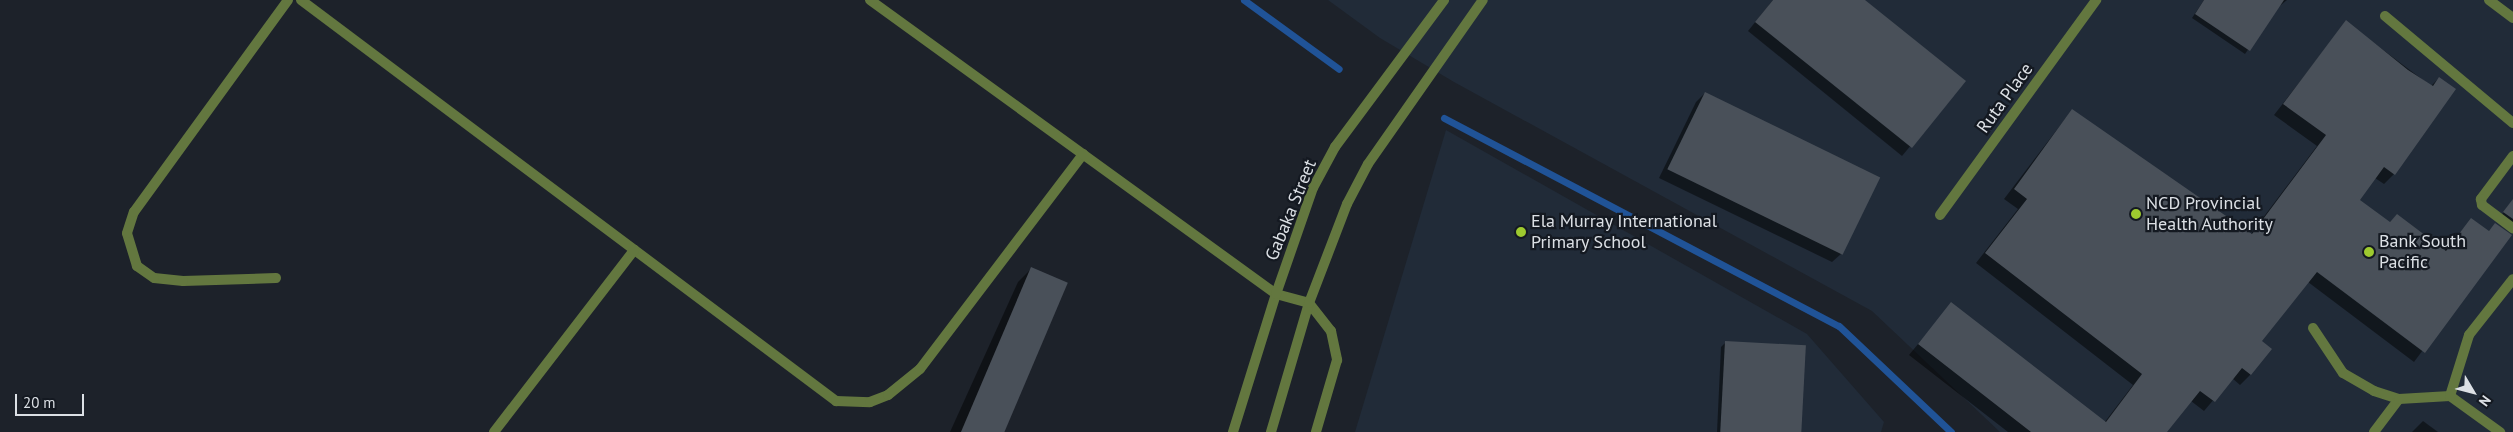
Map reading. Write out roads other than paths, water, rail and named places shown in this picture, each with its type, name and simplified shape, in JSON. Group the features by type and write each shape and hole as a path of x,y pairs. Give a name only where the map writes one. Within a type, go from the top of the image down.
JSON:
{"street":[{"path":"276,278 183,282 154,278 137,266 127,233 134,212 288,0"},
{"path":"301,0 836,401 870,402 888,395 920,369 1083,154"},
{"path":"870,0 1276,294 1309,303 1330,331 1337,360 1316,432"},
{"name":"Gabaka Street","path":"1234,432 1276,294 1313,188 1335,147 1444,0"},
{"path":"1271,432 1309,303 1347,204 1368,164 1483,0"},
{"name":"Ruta Place","path":"1940,215 2096,0"},
{"path":"2489,0 2513,18"},
{"path":"2386,16 2513,123"},
{"path":"2513,156 2481,199 2482,205 2513,228"},
{"path":"494,432 634,250"},
{"path":"2450,396 2469,336 2513,278"},
{"path":"2313,328 2343,373 2374,391 2399,399 2450,396 2500,432"},
{"path":"2374,432 2399,399"}],"waterway":[{"path":"1244,0 1339,69"},
{"path":"1444,118 1839,326 1951,432"}],"place":[{"name":"NCD Provincial Health Authority","path":"2136,214"},
{"name":"Ela Murray International Primary School","path":"1521,232"},
{"name":"Bank South Pacific","path":"2369,252"}]}
